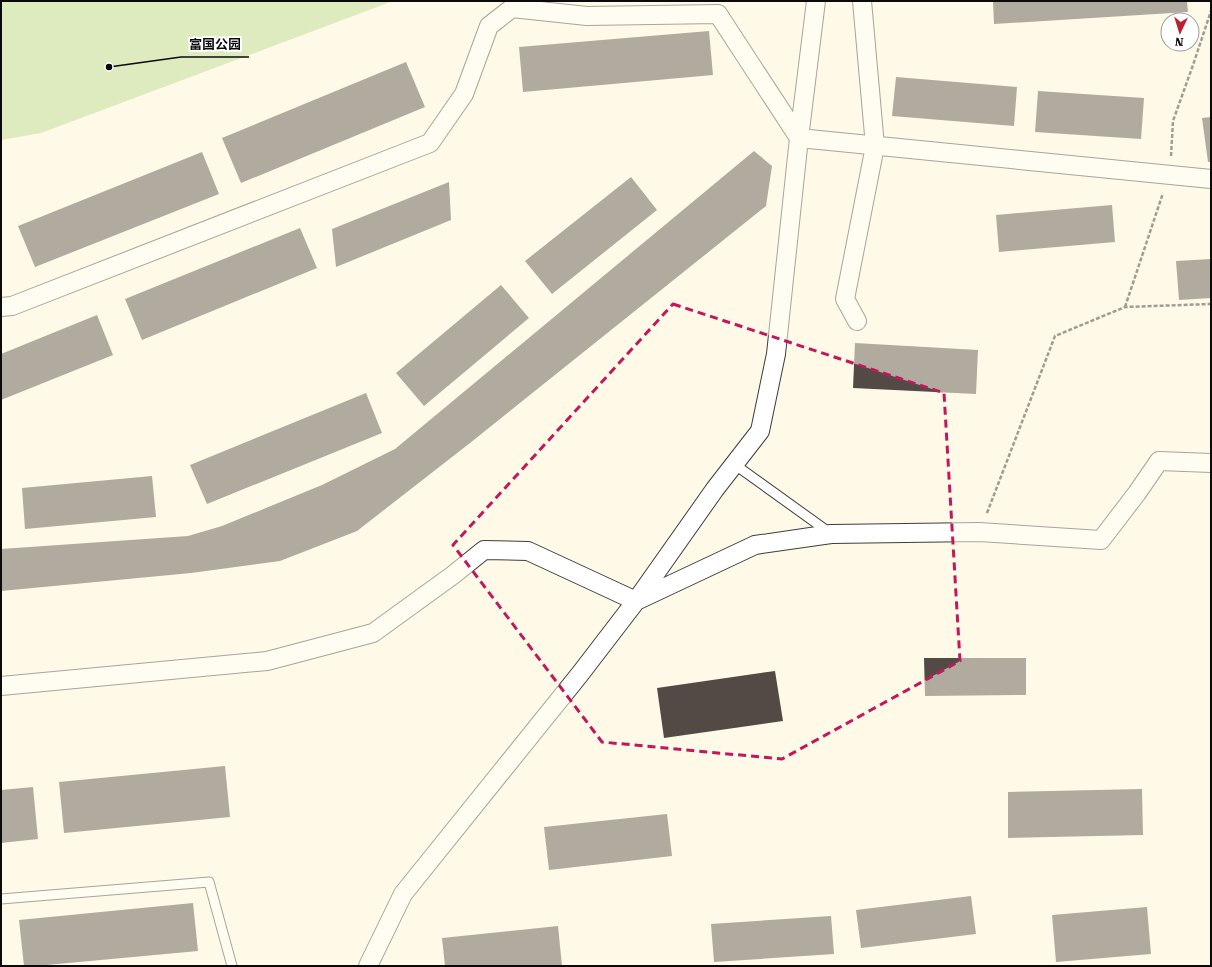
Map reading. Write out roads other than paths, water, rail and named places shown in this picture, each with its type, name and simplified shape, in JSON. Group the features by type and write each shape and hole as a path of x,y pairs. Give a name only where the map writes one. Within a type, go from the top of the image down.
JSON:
{"street":[{"path":"368,966 403,894 580,674 636,601 715,489 760,430 776,354 799,138 816,1"},
{"path":"857,321 845,299 875,146 862,1"},
{"path":"1,307 12,306 430,143 464,94 489,26 512,8 587,16 718,14 799,138"},
{"path":"799,138 1211,179"},
{"path":"636,601 755,545 831,534 979,532 1101,540 1137,493 1159,461 1211,463"},
{"path":"1,686 267,661 373,633 453,575 484,550 528,551 636,601"}],"lane":[{"path":"734,464 831,534"},
{"path":"1,899 209,882 232,966"}],"place":[{"name":"富国公园","path":"109,67"}]}
